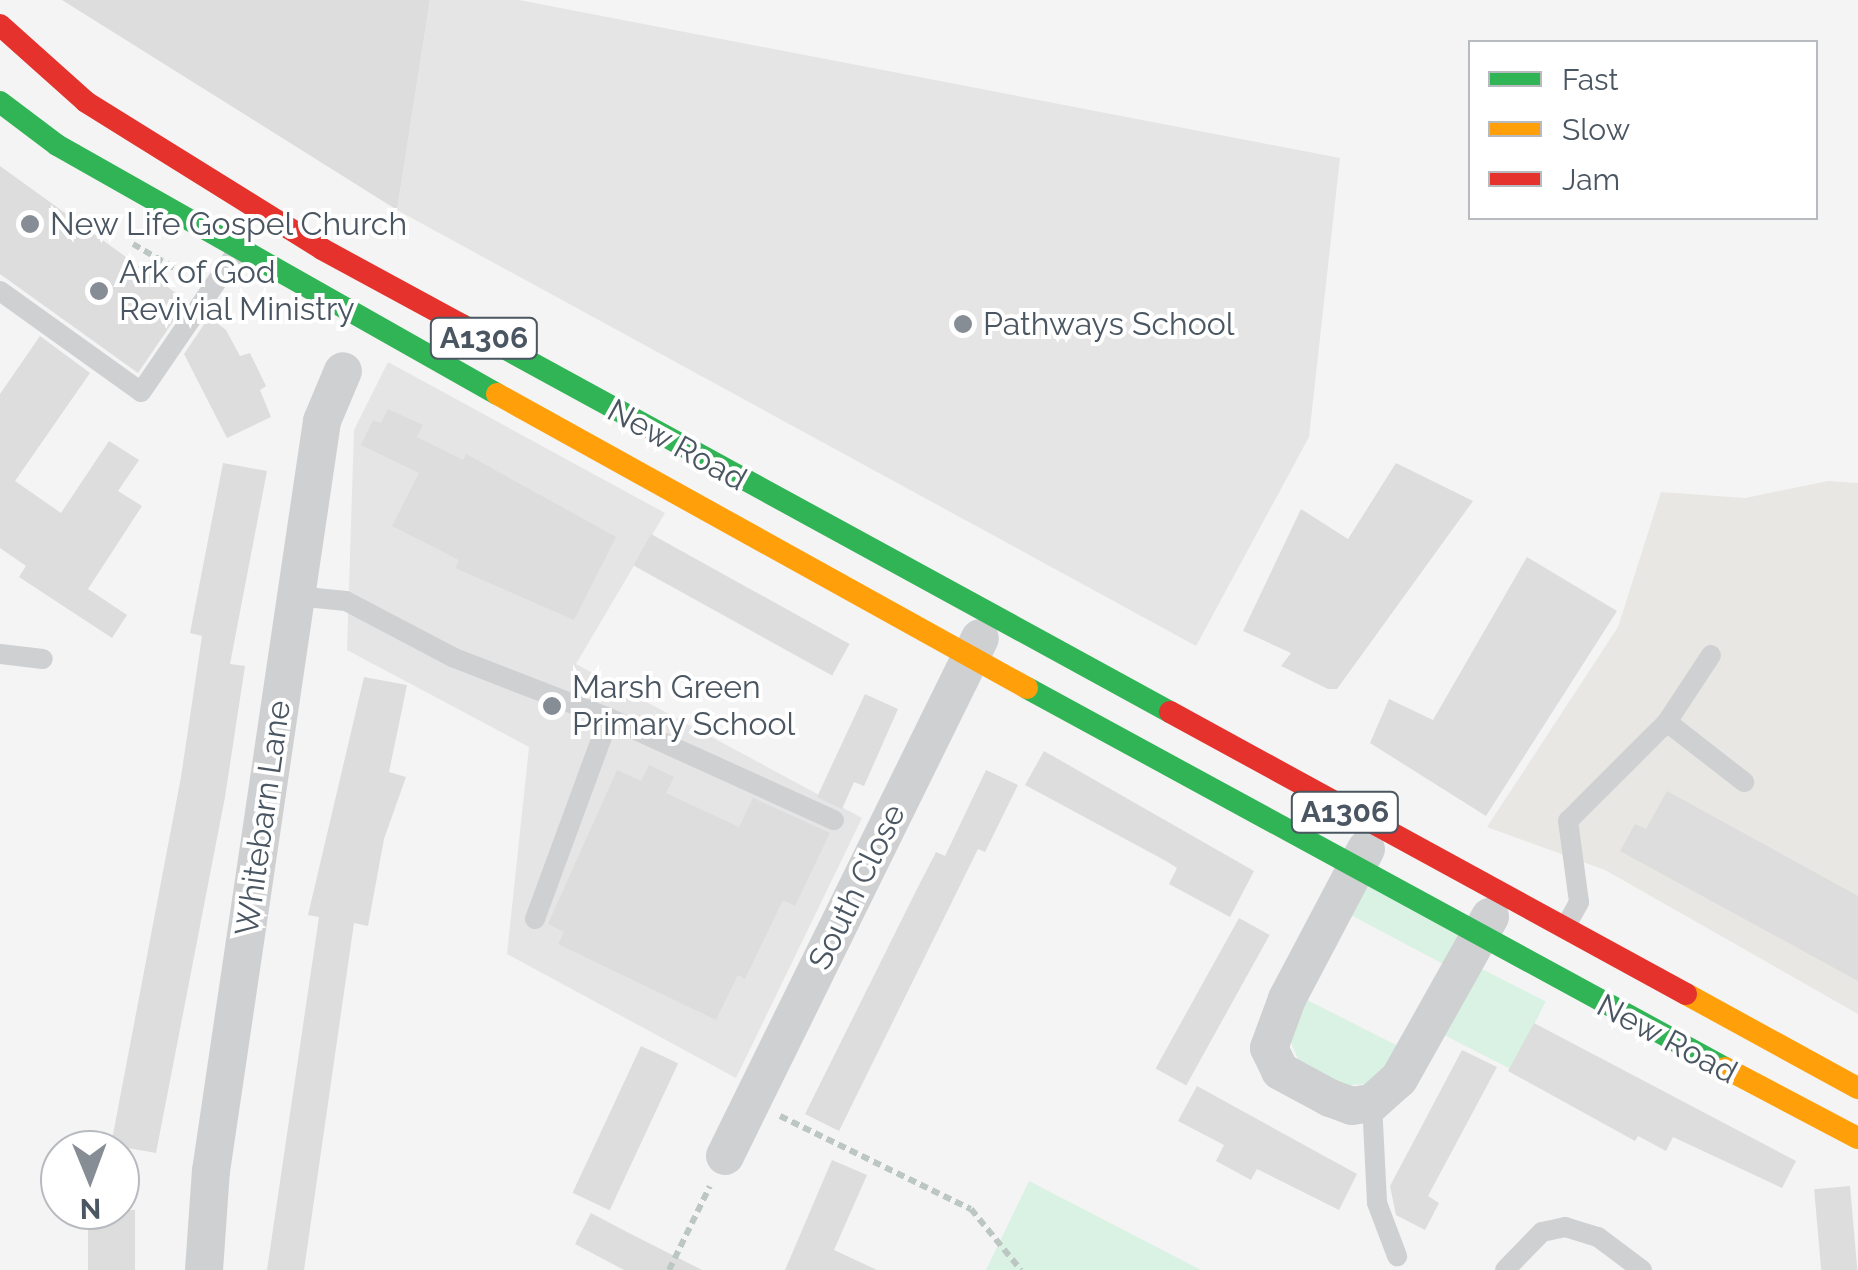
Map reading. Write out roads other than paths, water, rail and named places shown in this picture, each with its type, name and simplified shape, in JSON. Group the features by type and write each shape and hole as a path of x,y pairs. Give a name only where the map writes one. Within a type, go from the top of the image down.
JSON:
{"main road":[{"name":"New Road","path":"0,24 86,102 242,202 990,618 1858,1088"},
{"name":"New Road","path":"0,102 57,145 238,250 1478,938 1858,1138"},
{"path":"1833,1128 1858,1147"}],"street":[{"name":"Whitebarn Lane","path":"204,1270 210,1171 322,421 344,372"},
{"name":"South Close","path":"725,1156 990,618"},
{"path":"1377,829 1287,999 1270,1048 1280,1071 1352,1106 1372,1103 1399,1079 1502,897"}],"lane":[{"path":"0,290 140,392 238,250"},
{"path":"296,596 346,600 452,657 609,718 834,820"},
{"path":"0,654 42,658"},
{"path":"1542,971 1579,902 1568,821 1668,722 1712,655"},
{"path":"535,919 609,718"},
{"path":"1668,722 1744,782"},
{"path":"1372,1103 1377,1203 1397,1256"},
{"path":"1505,1270 1542,1232 1566,1227 1598,1237 1642,1270"}],"place":[{"name":"New Life Gospel Church","path":"30,224"},
{"name":"Ark of God Revivial Ministry","path":"99,291"},
{"name":"Pathways School","path":"963,324"},
{"name":"Marsh Green Primary School","path":"552,706"}]}
